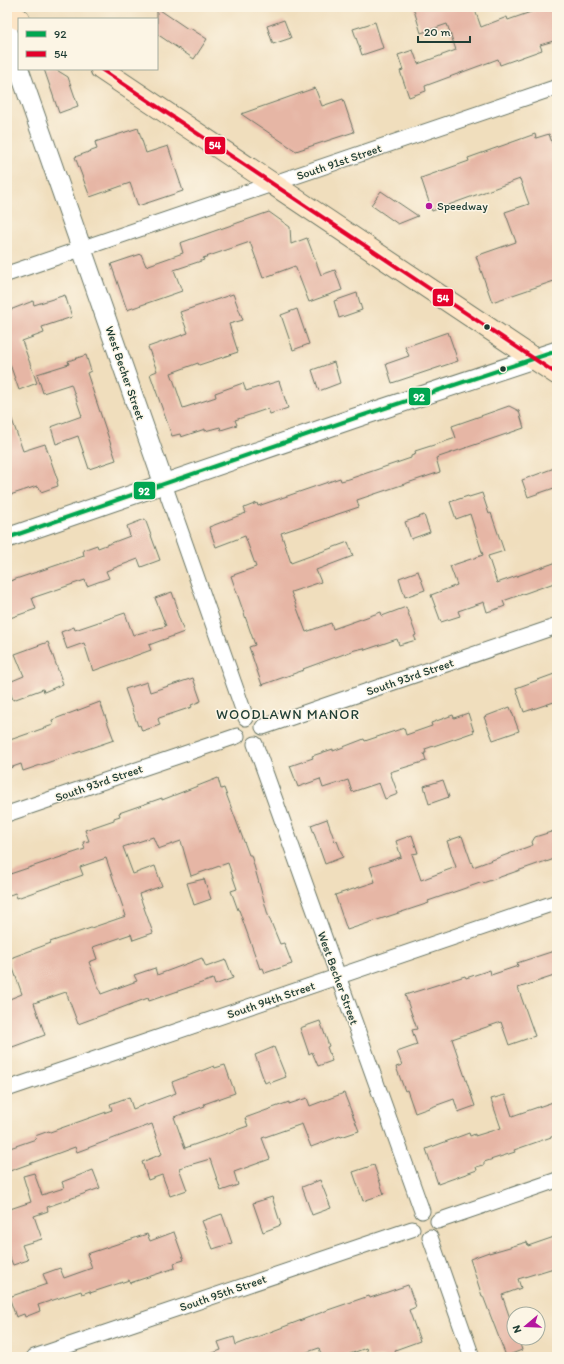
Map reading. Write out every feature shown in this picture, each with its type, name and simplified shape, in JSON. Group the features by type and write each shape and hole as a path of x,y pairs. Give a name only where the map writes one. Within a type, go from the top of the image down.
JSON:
{"main road":[{"path":"7,13 18,18"},
{"path":"102,70 557,374"}],"street":[{"path":"7,9 14,7"},
{"name":"West Becher Street","path":"7,27 18,67"},
{"name":"West Becher Street","path":"19,70 246,718"},
{"name":"South 91st Street","path":"7,274 82,250 557,87"},
{"path":"7,538 355,418 557,351"},
{"name":"South 93rd Street","path":"263,727 557,626"},
{"path":"246,718 256,719 263,727 264,734 255,744 246,745 242,743 237,736 237,726 246,718"},
{"name":"South 93rd Street","path":"7,814 237,736"},
{"name":"West Becher Street","path":"255,744 337,977 422,1211"},
{"name":"South 94th Street","path":"7,1090 557,902"},
{"path":"438,1221 557,1180"},
{"path":"422,1211 431,1212 435,1215 438,1221 439,1227 437,1231 430,1237 421,1238 417,1236 412,1229 412,1220 414,1216 422,1211"},
{"name":"South 95th Street","path":"34,1357 412,1229"},
{"path":"430,1237 472,1357"}],"building":[{"path":"413,7 474,7 481,27 507,17 508,20 545,7 557,7 557,40 540,45 542,50 500,65 498,59 425,86 426,91 409,97 400,71 403,70 398,55 413,50 418,64 456,50 447,24 421,33"},
{"path":"157,8 188,29 190,28 207,39 194,59 158,35"},
{"path":"284,20 291,38 273,44 267,26"},
{"path":"375,22 383,48 362,55 353,29"},
{"path":"44,70 57,70 68,77 78,106 59,113"},
{"path":"315,88 322,106 343,99 354,132 296,151 241,114"},
{"path":"138,128 146,153 168,146 183,191 138,206 130,183 90,197 75,157 97,149 95,142"},
{"path":"535,134 536,138 549,134 557,157 557,280 492,302 476,256 516,242 505,212 529,204 520,179 432,211 421,178 469,161 468,158"},
{"path":"381,191 418,216 398,224 371,205"},
{"path":"269,212 290,227 291,244 307,238 321,275 335,270 342,290 309,302 295,266 263,278 250,242 203,258 204,260 174,270 182,291 127,310 111,264 141,254 146,266 183,253 180,243"},
{"path":"357,293 362,310 339,318 334,301"},
{"path":"233,294 243,320 229,324 238,352 199,365 198,363 171,373 183,408 216,397 215,393 243,383 246,391 279,381 288,408 270,414 267,409 235,420 237,425 221,430 220,427 205,431 205,429 181,437 180,434 172,436 150,374 157,371 148,347 188,333 180,312"},
{"path":"65,295 72,317 42,327 44,333 22,341 37,383 19,390 7,356 7,306 10,310 33,301 34,305"},
{"path":"297,309 309,344 293,350 281,315"},
{"path":"448,332 458,361 392,383 386,364 409,356 405,347"},
{"path":"86,355 91,371 87,373 116,460 89,469 78,436 56,444 51,427 82,416 71,384 43,393 37,374 69,364 68,361"},
{"path":"334,362 340,383 319,391 312,370"},
{"path":"509,406 519,411 524,428 436,458 440,472 357,500 359,507 281,533 291,563 348,542 353,556 316,570 321,582 291,592 306,632 331,623 333,629 381,612 382,616 406,607 416,635 414,636 416,640 399,645 397,639 365,650 364,648 355,650 262,685 249,647 255,645 231,576 256,567 245,536 216,547 209,527 246,513 244,508 257,503 258,506 340,478 341,481 349,479 411,458 411,456 416,454 415,451 456,438 452,426"},
{"path":"7,411 9,411 23,451 45,444 58,481 58,486 41,492 37,486 7,496"},
{"path":"557,467 557,487 528,497 522,480"},
{"path":"482,493 489,514 491,513 504,551 488,556 497,583 557,562 557,582 503,601 505,606 500,608 487,612 484,602 458,611 460,616 441,622 431,595 457,585 450,566 483,555 470,514 456,519 450,502"},
{"path":"424,515 430,532 411,539 405,522"},
{"path":"145,519 160,560 141,567 138,559 106,571 109,578 87,586 85,580 32,598 36,609 7,619 7,582 84,556 83,550 97,545 98,548 130,536 127,526"},
{"path":"418,571 425,590 405,597 399,578"},
{"path":"172,592 178,609 176,610 184,632 149,645 151,650 93,671 84,643 67,649 61,632 74,627 75,630 125,613 133,635 166,626 155,598"},
{"path":"48,642 63,684 44,692 43,689 13,700 7,683 24,676 15,654"},
{"path":"557,673 557,701 524,712 516,688"},
{"path":"193,678 201,701 191,705 192,707 159,718 160,725 142,731 140,725 138,726 125,689 147,682 150,692"},
{"path":"100,702 114,740 23,771 21,764 7,769 7,741 53,725 52,720"},
{"path":"510,707 519,731 493,740 484,717"},
{"path":"468,713 474,732 425,749 426,753 424,753 426,761 390,772 398,794 385,799 379,783 352,792 348,780 323,788 320,779 298,787 290,766 313,758 312,756 333,749 333,751 364,739 365,741 404,728 406,735 432,726 431,723 453,715 454,718"},
{"path":"218,778 221,789 224,788 249,855 251,855 268,915 280,944 284,943 292,964 265,973 263,968 260,969 231,891 237,889 228,863 191,876 181,841 158,849 153,837 123,847 133,874 155,866 162,886 139,894 153,933 133,940 131,934 93,947 97,959 89,962 101,994 137,981 134,975 155,968 157,975 202,958 206,967 226,960 233,978 215,985 213,979 149,1001 148,998 78,1024 66,992 34,1003 45,1035 7,1049 7,1000 22,994 10,960 13,957 51,943 50,942 126,916 106,858 80,867 83,875 17,898 15,893 7,896 7,875 85,849 83,842 89,841 85,830 114,820 114,818 120,816 119,813 162,798 162,800"},
{"path":"443,780 449,797 429,804 424,786"},
{"path":"327,819 335,842 337,841 343,857 325,864 311,825"},
{"path":"554,831 557,842 557,858 483,882 428,901 429,903 347,930 335,895 375,882 370,867 401,857 396,841 412,835 418,853 412,854 421,880 456,867 447,841 462,836 473,867 533,845 532,842 535,837"},
{"path":"204,879 211,899 194,905 187,883"},
{"path":"557,950 557,975 518,988 535,1036 509,1045 501,1022 452,1039 475,1106 458,1112 454,1099 415,1113 407,1090 405,1091 396,1067 402,1065 397,1052 417,1045 412,1030 417,1029 405,995 465,976 466,978 490,970 491,975 518,966 517,963"},
{"path":"320,1021 329,1046 327,1047 332,1061 318,1066 312,1052 309,1054 300,1028"},
{"path":"274,1047 286,1077 270,1083 269,1081 265,1083 255,1055"},
{"path":"225,1065 235,1093 174,1117 185,1148 248,1126 245,1118 289,1102 289,1104 307,1098 310,1106 344,1093 359,1131 341,1137 340,1136 311,1147 302,1124 262,1138 270,1159 234,1172 238,1185 221,1191 210,1159 179,1168 187,1190 170,1196 162,1175 148,1180 142,1162 162,1154 152,1124 77,1152 75,1147 7,1172 7,1149 36,1139 35,1136 112,1110 110,1104 129,1097 133,1109 176,1093 172,1082 214,1066 215,1068"},
{"path":"505,1095 512,1116 553,1102 557,1115 557,1135 514,1150 515,1152 484,1162 484,1165 476,1167 477,1170 438,1184 426,1149 469,1133 470,1136 475,1134 475,1136 501,1128 491,1099"},
{"path":"374,1165 384,1194 363,1201 353,1172"},
{"path":"93,1170 100,1188 47,1207 48,1211 34,1216 42,1239 22,1245 28,1260 13,1265 7,1250 7,1210 31,1202 23,1176 34,1173 42,1195 64,1188 62,1182"},
{"path":"320,1180 331,1208 312,1215 302,1187"},
{"path":"272,1197 281,1225 263,1232 253,1203"},
{"path":"222,1214 232,1243 213,1249 202,1221"},
{"path":"174,1232 184,1260 174,1263 175,1268 130,1283 129,1280 90,1293 90,1291 82,1294 81,1291 38,1305 40,1311 25,1317 24,1314 16,1317 9,1297 47,1284 43,1274 60,1268 64,1278 92,1268 87,1254 147,1234 150,1241"},
{"path":"557,1236 557,1267 518,1279 521,1288 502,1295 506,1307 506,1346 521,1346 522,1350 506,1356 482,1296 470,1259 489,1252 527,1242 528,1246"},
{"path":"408,1285 416,1307 409,1310 420,1341 395,1350 397,1357 369,1357 366,1348 342,1357 322,1357 319,1348 293,1357 208,1357 208,1355 221,1350 218,1342 234,1337 236,1345 328,1310"}],"transit line":[{"name":"54","path":"102,70 557,374"},
{"name":"92","path":"7,538 355,418 557,351"}],"place":[{"name":"Speedway","path":"429,206"}],"district":[{"name":"WOODLAWN MANOR","path":"288,714"}]}
